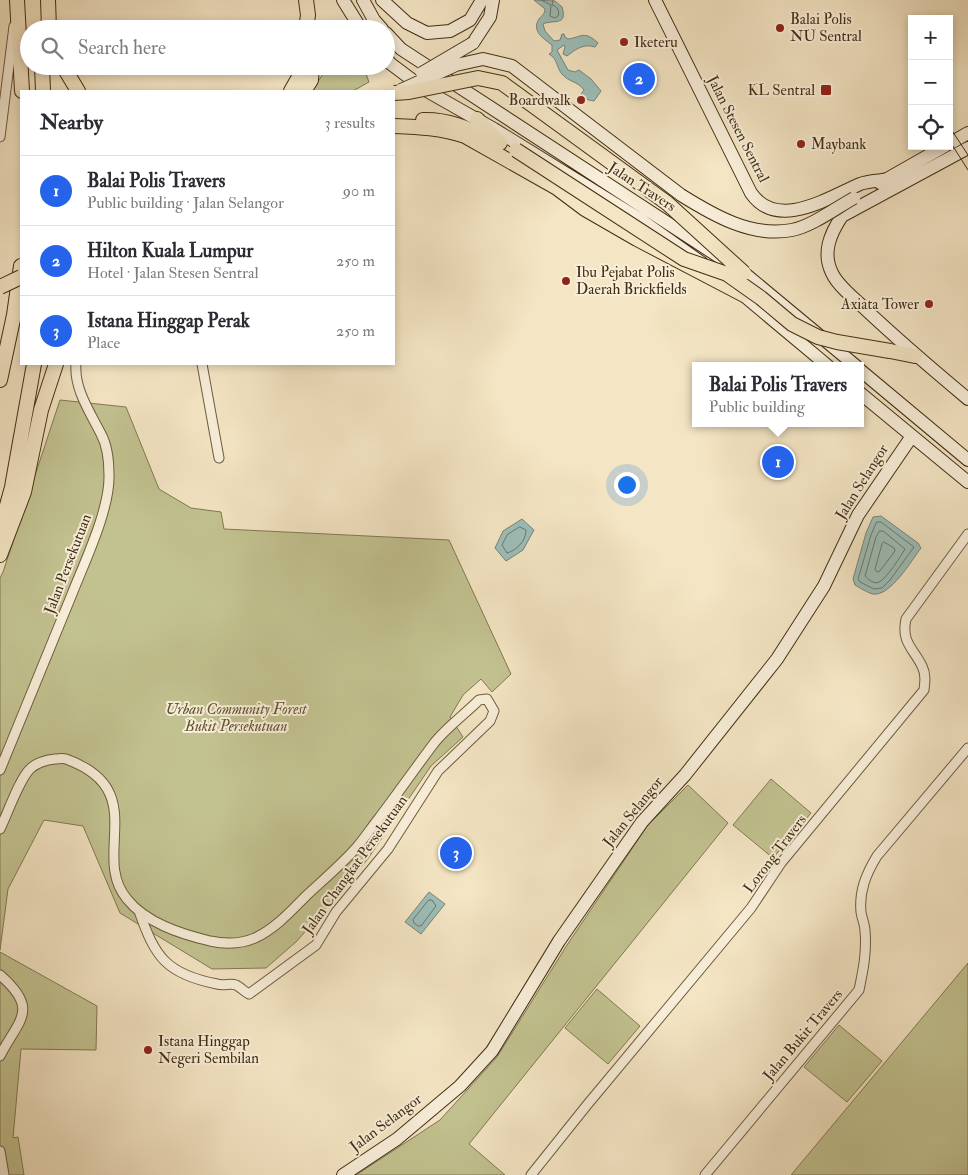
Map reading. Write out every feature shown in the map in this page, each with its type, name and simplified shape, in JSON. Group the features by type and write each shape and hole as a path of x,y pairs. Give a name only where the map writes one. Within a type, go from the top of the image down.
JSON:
{"main road":[{"path":"17,0 20,55"},
{"path":"40,0 41,20"},
{"path":"48,0 49,20"},
{"path":"306,0 307,20"},
{"path":"308,15 311,20"},
{"path":"21,75 22,90"},
{"path":"42,75 43,90"},
{"path":"68,75 77,90"},
{"path":"292,90 300,75"},
{"path":"305,90 311,80 311,75"},
{"path":"395,93 409,92 478,78 502,84 667,203 744,273"},
{"path":"477,119 500,143"},
{"path":"395,126 414,120 442,120 458,124 516,150 684,259 727,274 761,298 792,324 818,337 837,342 915,356"},
{"path":"395,126 451,131 465,136 557,188 585,209 636,239 744,295"},
{"path":"0,380 14,315 20,273"},
{"path":"0,287 20,277"},
{"path":"0,531 12,487 34,365"},
{"path":"0,555 24,492 41,410 56,365"}],"street":[{"path":"0,137 17,0"},
{"path":"343,0 355,20"},
{"path":"363,0 374,20"},
{"path":"382,0 407,22 427,33 450,31 470,20 482,0"},
{"path":"395,92 407,82 473,43 490,17 493,0"},
{"name":"Jalan Stesen Sentral","path":"656,0 751,193 757,201 775,211 795,210 824,201 861,184 887,179"},
{"name":"Jalan Travers","path":"395,43 401,49 744,273 851,362"},
{"name":"Jalan Stesen Sentral","path":"395,93 456,65 483,59 498,61 512,66 681,195 725,220 763,230 793,230 807,224 938,150"},
{"name":"Jalan Travers","path":"395,67 427,91 477,119 638,218 744,295 823,362"},
{"path":"953,142 968,133"},
{"path":"968,148 842,216 834,227 826,254 832,274 846,291 915,356 968,399"},
{"name":"Jalan Persekutuan","path":"0,770 88,556 107,502 109,475 106,452 102,435 88,411 75,376 76,365"},
{"path":"202,365 220,458"},
{"path":"864,373 968,460"},
{"path":"864,396 968,482"},
{"path":"912,412 968,451"},
{"name":"Jalan Selangor","path":"343,1175 404,1133 460,1086 492,1051 559,941 642,822 685,775 777,659 824,586 858,515 912,436"},
{"name":"Lorong Travers","path":"532,1175 587,1105 751,908 781,864 924,690 926,678 923,667 904,635 906,619 968,534"},
{"name":"Jalan Changkat Persekutuan","path":"0,829 21,783 30,769 45,760 63,758 94,773 104,785 112,802 115,814 115,868 119,886 127,899 150,919 178,932 211,941 242,942 254,938 275,926 356,848 437,740 479,700 487,699 494,711 490,721 438,770 388,850 336,912 316,945 249,994 236,985 219,985 176,971 160,958 139,911"},
{"name":"Jalan Bukit Travers","path":"705,1175 859,990 865,954 865,930 861,911 861,892 866,874 877,856 968,748"},
{"path":"0,975 14,988 21,1000 23,1010 21,1019 0,1056"},
{"path":"0,1151 4,1175"}],"green space":[{"path":"322,75 366,75 369,82 355,90 313,90"},
{"name":"Urban Community Forest Bukit Persekutuan","path":"60,400 126,407 159,489 191,508 221,512 224,529 449,540 511,674 492,692 481,679 463,695 450,717 463,737 431,766 367,860 297,941 266,968 212,969 120,913 83,826 44,820 8,889 0,950 0,578"},
{"path":"771,779 811,813 773,858 733,825"},
{"path":"688,785 728,823 469,1144 505,1175 356,1175 440,1120 497,1057 567,945 648,825"},
{"path":"0,952 97,1006 96,1050 21,1049 13,1138 18,1137 24,1175 0,1175"},
{"path":"968,963 968,1175 791,1175"},
{"path":"597,989 640,1026 608,1064 565,1028"},
{"path":"839,1025 882,1061 847,1102 804,1067"}],"water":[{"path":"534,0 555,1 562,7 563,17 561,20 543,24 545,31 554,41 560,40 562,34 568,39 586,35 598,43 595,47 587,46 580,48 567,56 563,54 564,45 557,50 568,70 575,72 579,70 591,79 601,91 594,101 583,97 581,94 584,90 564,77 554,58 549,54 552,52 552,45 537,31 537,23 545,9"},
{"path":"881,516 918,543 921,548 893,584 880,593 873,594 855,585 853,579 866,533 873,517"},
{"path":"522,519 534,530 523,550 506,561 495,548 503,531"},
{"path":"429,892 445,904 421,934 405,922"}],"tram line":[{"path":"953,132 968,155"},
{"path":"953,146 968,170"}],"place":[{"name":"Balai Polis NU Sentral","path":"780,28"},
{"name":"Iketeru","path":"624,42"},
{"name":"Hilton Kuala Lumpur","path":"639,79"},
{"name":"KL Sentral","path":"826,90"},
{"name":"Boardwalk","path":"581,100"},
{"name":"Maybank","path":"801,144"},
{"name":"Ibu Pejabat Polis Daerah Brickfields","path":"566,281"},
{"name":"Axiata Tower","path":"929,304"},
{"name":"Balai Polis Travers","path":"778,462"},
{"name":"Istana Hinggap Perak","path":"456,853"},
{"name":"Istana Hinggap Negeri Sembilan","path":"148,1050"}]}
